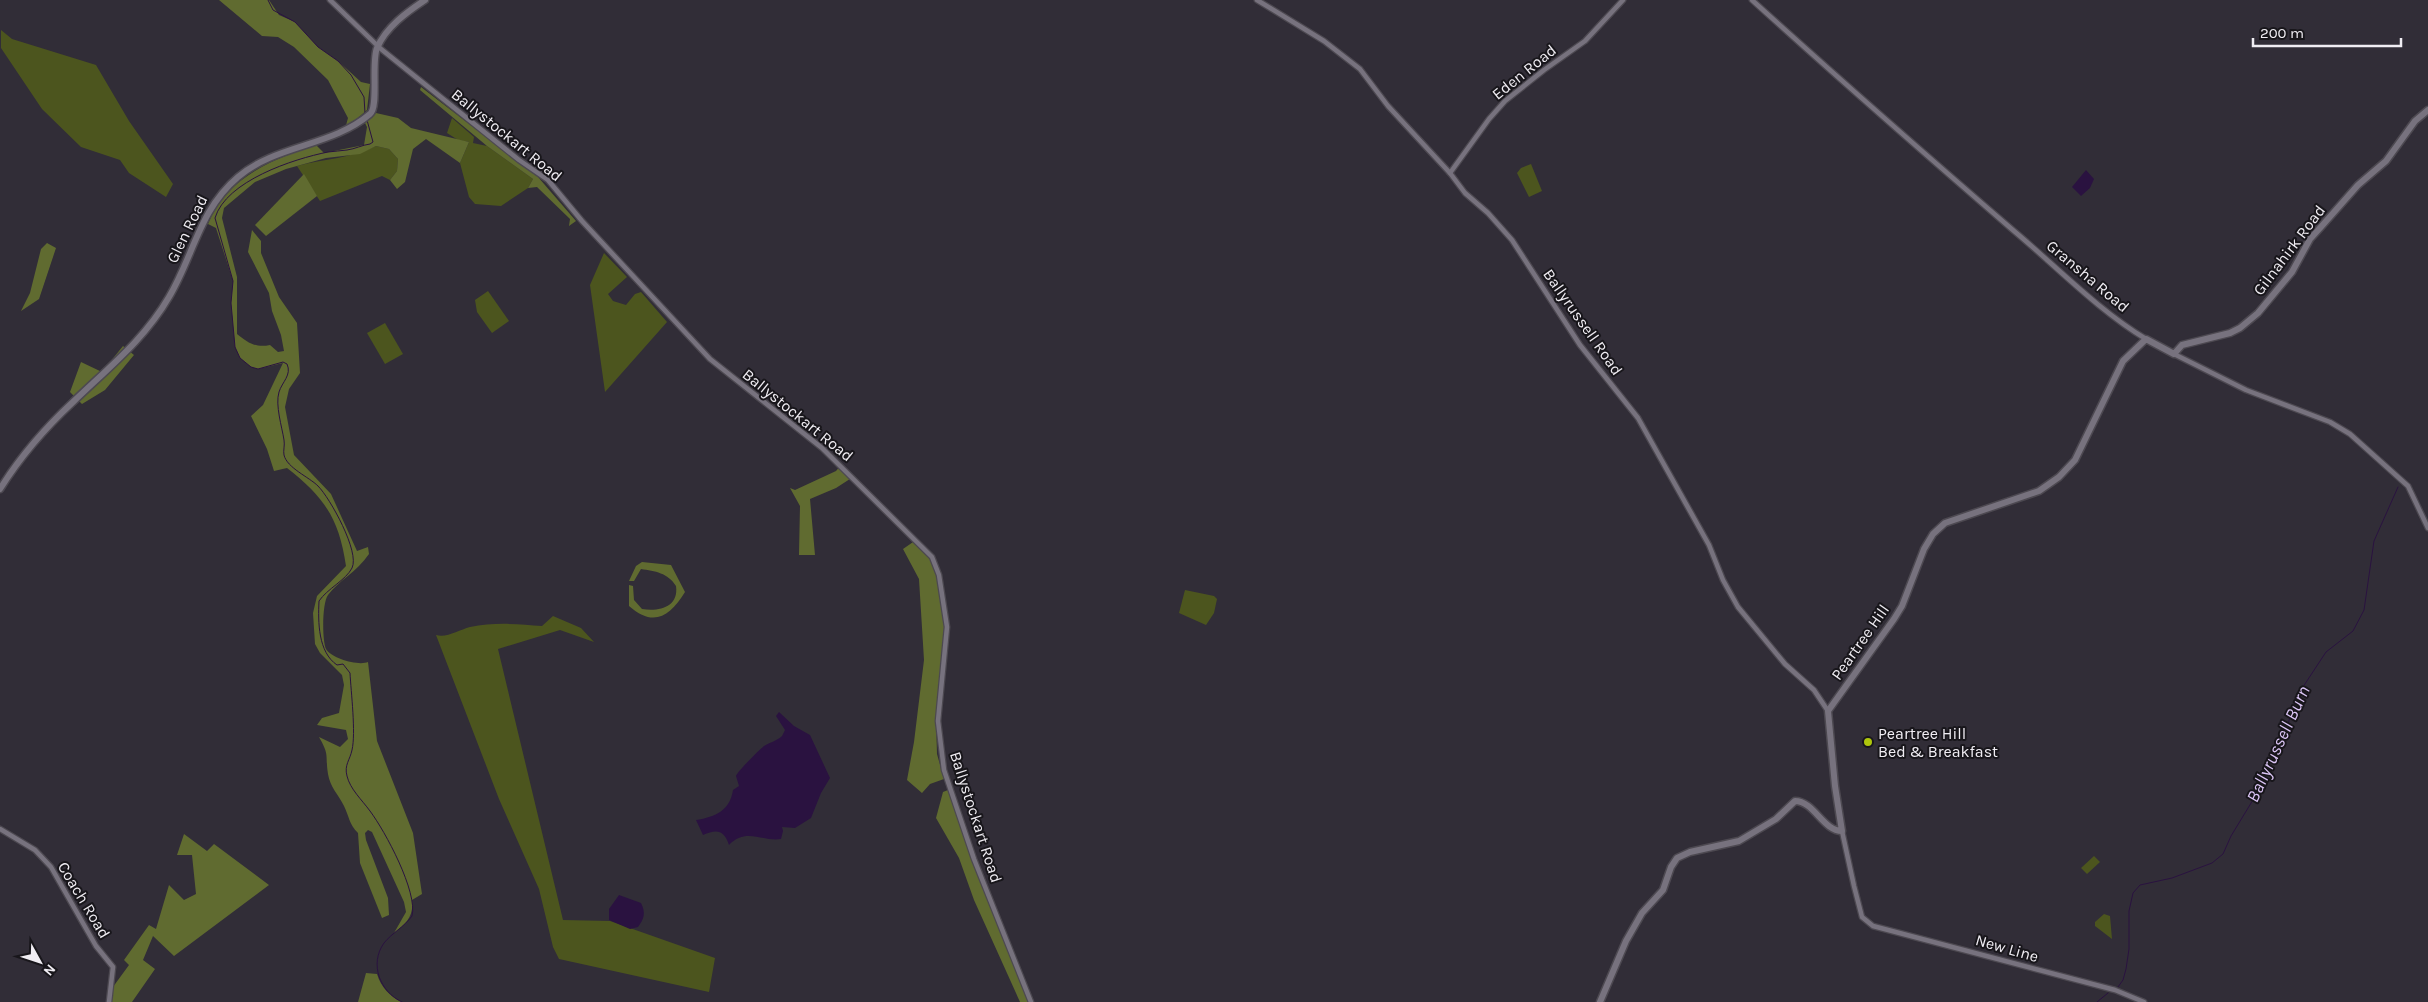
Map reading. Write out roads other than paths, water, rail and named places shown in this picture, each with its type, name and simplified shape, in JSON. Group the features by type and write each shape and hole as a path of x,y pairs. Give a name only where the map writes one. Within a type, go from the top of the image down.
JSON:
{"street":[{"name":"Ballystockart Road","path":"330,0 378,46 512,154 548,180 582,220 710,359 822,448 932,557 940,575 947,627 938,721 944,770 974,859 1031,1002"},
{"name":"Glen Road","path":"0,489 33,444 73,402 120,360 142,335 170,296 209,208 228,185 244,171 264,159 342,133 370,114 373,107 374,66 378,46 396,23 425,0"},
{"name":"Ballyrussell Road","path":"1257,0 1324,41 1360,68 1388,106 1450,173 1465,193 1488,213 1512,240 1580,345 1638,418 1709,545 1723,580 1738,607 1785,664 1814,690 1828,711"},
{"name":"Eden Road","path":"1450,173 1501,105 1544,70 1585,41 1623,0"},
{"name":"Gransha Road","path":"1752,0 1926,156 2125,326 2174,354 2246,390 2330,422 2350,434 2408,486 2428,528"},
{"name":"Gilnahirk Road","path":"2174,354 2182,344 2219,337 2235,331 2258,313 2292,272 2310,239 2358,184 2386,161 2415,121 2428,110"},
{"name":"Peartree Hill","path":"1828,711 1898,613 1924,549 1933,534 1945,523 2039,491 2059,477 2074,460 2123,361 2146,339"},
{"path":"1600,1002 1626,941 1642,914 1662,890 1671,867 1677,858 1690,852 1739,841 1776,818 1795,801 1803,803 1834,828 1842,830 1828,711"},
{"name":"Coach Road","path":"0,829 35,850 62,884 96,946 113,967 110,1002"},
{"name":"New Line","path":"1842,830 1854,886 1864,920 1880,929 1974,951 2115,990 2144,1002"}],"waterway":[{"path":"268,0 273,10 295,22 318,47 338,61 351,75 364,97 365,113"},
{"path":"367,120 373,142 370,144 314,155 262,174 232,193 222,205 215,218 233,281 231,303 235,347 240,358 251,367 258,369 283,362 287,364 288,372 278,397 284,455 289,464 323,492 336,513 352,550 352,568 319,601 319,627 326,652 337,665 343,664 350,673 354,733 352,750 346,769 347,776 353,790 384,832 399,862 413,905 412,916 384,943 377,960 379,977 383,984 388,992 402,1002"},
{"name":"Ballyrussell Burn","path":"2118,987 2123,980 2126,969 2129,949 2129,911 2133,893 2140,885 2172,878 2212,863 2223,854 2231,836 2259,790 2260,779 2279,751 2297,696 2326,652 2353,631 2364,610 2374,541 2398,487"},
{"name":"Ballyrussell Burn","path":"2097,1002 2108,993"}],"place":[{"name":"Peartree Hill Bed & Breakfast","path":"1868,742"}]}
